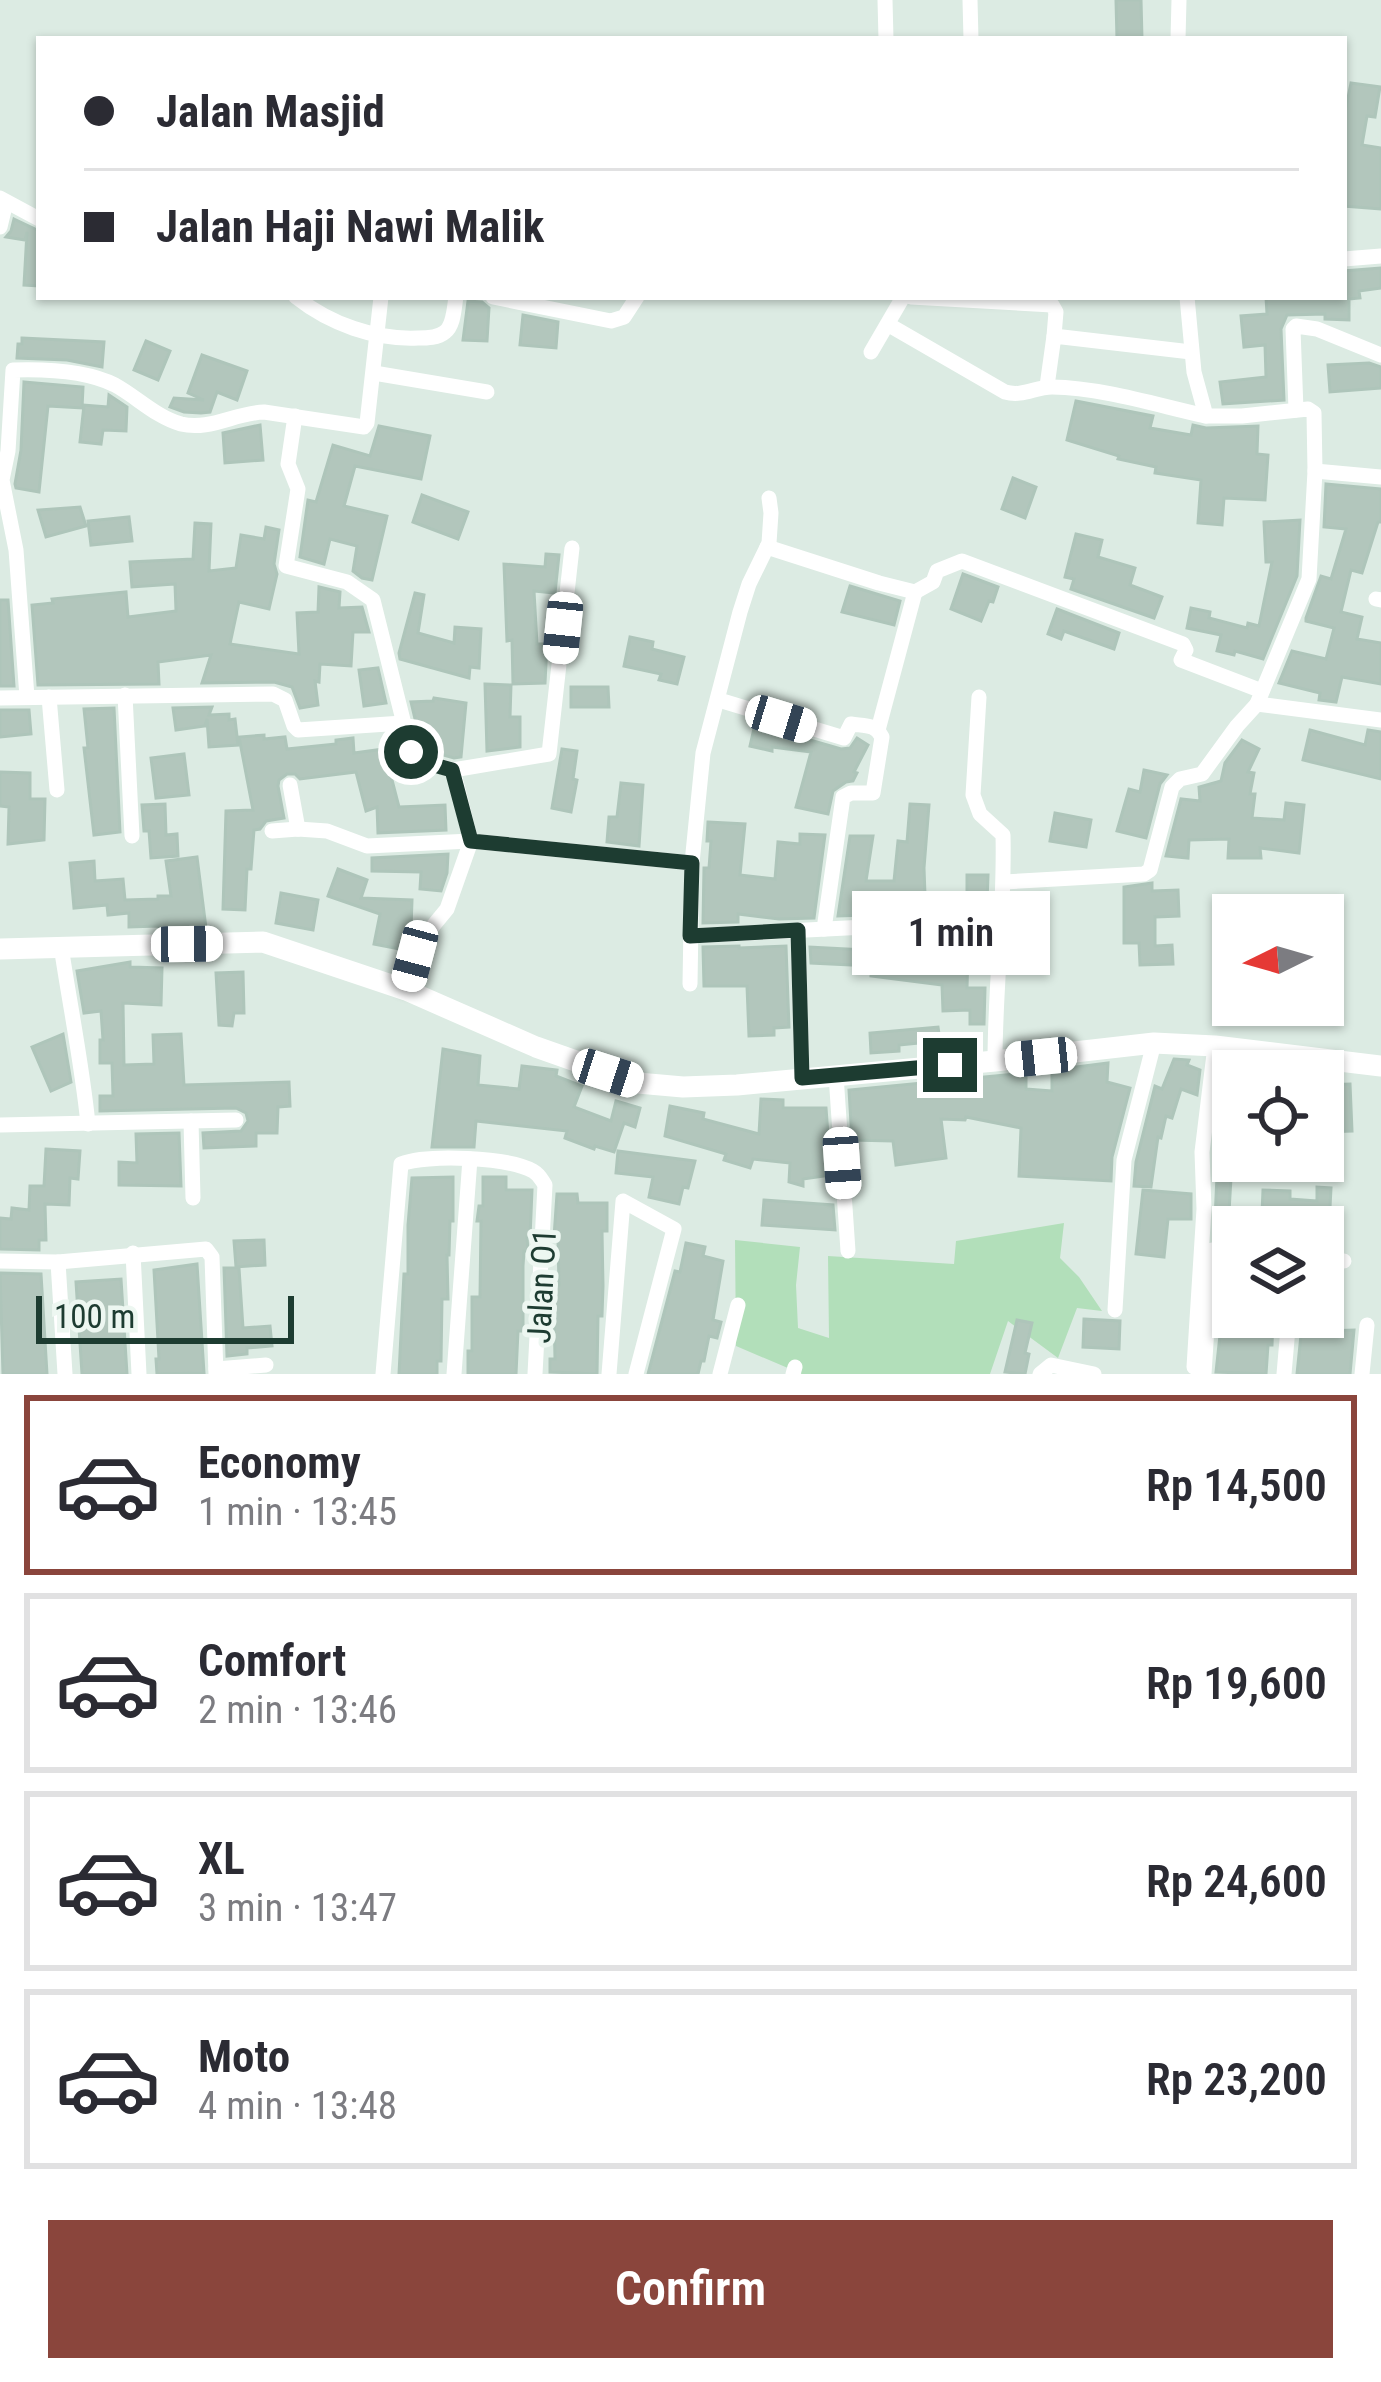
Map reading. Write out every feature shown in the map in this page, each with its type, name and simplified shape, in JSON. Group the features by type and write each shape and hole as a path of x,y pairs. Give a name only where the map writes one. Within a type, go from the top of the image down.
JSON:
{"main road":[{"path":"0,949 263,942 406,990 536,1047 638,1083 683,1087 1154,1043 1381,1066"}],"street":[{"path":"885,0 886,36"},
{"path":"970,0 971,36"},
{"path":"1178,36 1180,0"},
{"path":"0,227 3,200 36,216"},
{"path":"1347,259 1381,256"},
{"path":"300,300 377,336 415,338 441,336 450,328 455,300"},
{"path":"27,697 16,550 2,480 13,370 75,374 112,384 179,423 213,425 248,413 364,427 381,300"},
{"path":"508,300 611,321 624,317 636,300"},
{"path":"871,352 900,300"},
{"path":"961,300 1052,305 1056,312 1047,386"},
{"path":"1187,300 1196,385 1206,416"},
{"path":"889,325 1005,392 1027,394 1047,386 1206,416 1308,409 1314,413 1309,579 1260,698 1202,774 1175,782 1150,870 1004,882"},
{"path":"1296,410 1296,326 1317,329 1381,355"},
{"path":"1054,336 1191,352"},
{"path":"374,374 487,392"},
{"path":"295,416 288,464 298,489 286,566 346,582 374,600 416,760 452,770 549,754 572,548"},
{"path":"1315,471 1381,477"},
{"path":"690,984 692,863 703,753 748,584 767,547 769,499"},
{"path":"767,547 915,592"},
{"path":"824,929 843,797 873,793 882,737 878,730 915,592 933,582 937,571 962,561 1183,644 1186,650 1181,660 1260,698 1381,720"},
{"path":"124,694 132,836"},
{"path":"0,698 281,695 298,730 403,724"},
{"path":"979,697 973,795 980,814 1003,835 994,1061"},
{"path":"49,698 57,790"},
{"path":"719,700 844,738 851,724 878,730"},
{"path":"406,990 419,943 446,909 471,841 452,770"},
{"path":"290,785 298,829"},
{"path":"272,831 327,831 367,846 471,841 692,863"},
{"path":"690,936 866,928 916,938 999,943"},
{"path":"798,930 802,1078"},
{"path":"62,946 88,1124"},
{"path":"1115,1310 1124,1160 1154,1043"},
{"path":"1199,1370 1207,1250 1202,1152 1215,1046"},
{"path":"836,1075 848,1251"},
{"path":"0,1125 236,1120"},
{"path":"191,1121 193,1198"},
{"path":"383,1374 401,1164 470,1159 454,1374"},
{"name":"Jalan O1","path":"470,1159 534,1171 545,1185 535,1374"},
{"path":"609,1374 623,1201 674,1229 636,1374"},
{"path":"0,1262 58,1262 198,1247 210,1252 216,1371 266,1365"},
{"path":"1207,1250 1212,1250"},
{"path":"133,1253 140,1374"},
{"path":"58,1262 64,1374"},
{"path":"720,1374 738,1305"},
{"path":"1362,1374 1367,1325"},
{"path":"1284,1374 1287,1338"},
{"path":"1040,1374 1051,1365 1094,1374"}],"green space":[{"path":"1064,1223 1060,1258 1102,1311 1077,1308 1058,1358 1008,1321 990,1374 802,1374 736,1346 735,1240 800,1247 798,1328 829,1338 828,1256 954,1264 956,1241"}],"building":[{"path":"1116,0 1141,0 1142,36 1117,36"},
{"path":"1351,83 1380,87 1375,117 1367,116 1362,145 1381,148 1381,209 1347,206"},
{"path":"14,219 36,230 36,286 24,285 27,232 25,240 6,237"},
{"path":"1381,268 1381,288 1359,291 1360,298 1349,299 1349,320 1325,319 1325,314 1287,315 1281,329 1284,400 1223,404 1220,382 1266,377 1265,345 1244,347 1241,316 1267,314 1266,300 1347,300 1347,271"},
{"path":"468,301 489,308 487,341 463,340"},
{"path":"523,315 558,322 556,348 520,345"},
{"path":"22,338 104,342 102,367 17,358"},
{"path":"146,341 170,351 158,380 134,370"},
{"path":"202,355 247,371 237,400 217,392 210,412 170,407 174,398 204,400 188,393"},
{"path":"1328,365 1381,367 1381,388 1330,392"},
{"path":"24,382 83,387 82,408 48,406 39,492 15,484"},
{"path":"109,395 127,407 126,431 103,430 101,444 80,442 84,405 108,407"},
{"path":"1076,401 1153,416 1150,428 1191,435 1193,425 1258,426 1257,454 1268,455 1265,500 1224,498 1222,525 1198,523 1201,480 1155,473 1156,467 1067,440"},
{"path":"260,425 263,460 225,463 223,433"},
{"path":"379,426 430,436 421,479 355,466 344,506 387,516 372,580 353,571 357,546 330,539 324,564 300,557 308,500 316,502 333,445 370,456"},
{"path":"1013,478 1036,487 1025,518 1002,509"},
{"path":"1326,484 1381,489 1381,522 1362,573 1351,570 1341,612 1362,617 1357,639 1381,643 1381,684 1342,677 1336,702 1279,683 1292,651 1326,659 1334,628 1306,621 1321,576 1331,579 1346,529 1324,527"},
{"path":"422,495 468,512 458,539 413,522"},
{"path":"80,507 86,526 46,537 38,510"},
{"path":"129,517 132,541 91,545 88,521"},
{"path":"1300,520 1297,576 1263,659 1217,651 1221,635 1187,628 1191,608 1210,612 1209,618 1247,628 1248,623 1259,626 1272,562 1266,562 1264,522"},
{"path":"195,523 211,524 209,571 236,568 241,535 264,539 266,527 279,530 269,609 239,602 230,644 299,654 297,613 318,612 319,587 340,592 339,608 362,607 369,632 353,632 351,666 320,664 319,682 315,681 318,705 300,708 292,687 274,682 202,683 211,655 158,662 159,684 38,685 32,605 126,592 128,617 176,611 175,584 132,587 130,562 193,559"},
{"path":"1076,534 1102,540 1098,557 1135,568 1130,585 1162,597 1154,618 1071,589 1074,579 1065,577"},
{"path":"546,554 559,555 555,593 534,591 537,644 547,644 545,683 513,684 504,564 545,567"},
{"path":"963,574 998,587 981,621 951,609"},
{"path":"850,586 900,601 894,625 842,612"},
{"path":"415,593 424,595 418,633 454,643 455,627 481,629 479,668 470,667 469,678 400,659"},
{"path":"0,600 8,600 14,686 0,686"},
{"path":"1057,609 1119,633 1114,649 1064,631 1061,639 1048,634"},
{"path":"630,637 653,642 652,649 684,657 677,684 659,680 661,674 624,666"},
{"path":"378,668 386,703 364,706 359,670"},
{"path":"485,684 511,685 510,717 520,717 520,747 487,751"},
{"path":"571,687 608,687 609,707 571,707"},
{"path":"434,698 466,703 461,757 425,750 427,723 416,723 411,702"},
{"path":"212,707 209,715 229,714 229,720 235,719 238,745 209,747 207,719 205,726 176,730 173,708"},
{"path":"114,708 120,832 94,835 84,709"},
{"path":"0,710 29,710 31,734 0,737"},
{"path":"755,724 841,749 850,748 857,738 868,745 853,781 833,791 828,814 796,807 811,752 750,746"},
{"path":"1310,730 1365,745 1368,730 1381,732 1381,779 1303,760"},
{"path":"264,735 264,739 285,737 287,749 353,738 354,753 384,749 399,807 445,805 446,830 378,833 377,807 366,811 356,772 300,779 287,774 278,786 284,818 266,821 254,830 245,910 223,909 226,811 253,810 239,737"},
{"path":"1242,740 1259,749 1248,772 1254,773 1252,818 1284,820 1286,803 1304,805 1299,853 1260,848 1261,858 1228,858 1229,839 1189,840 1188,858 1166,856 1181,799 1200,801 1199,787 1221,781 1225,763"},
{"path":"562,749 577,751 571,812 552,808"},
{"path":"184,754 189,795 156,798 151,758"},
{"path":"1144,770 1167,775 1160,784 1146,838 1117,831 1129,789 1140,792"},
{"path":"0,772 30,773 30,799 45,799 44,840 8,844 9,807 0,806"},
{"path":"621,783 643,785 639,846 607,842 609,817 617,817"},
{"path":"165,804 166,835 177,834 178,856 151,858 142,805"},
{"path":"910,804 929,805 925,895 967,899 967,875 988,875 987,902 975,902 975,930 927,927 928,915 897,915 897,922 868,915 838,916 850,836 873,836 866,881 894,881 898,841 907,842"},
{"path":"1055,813 1091,820 1086,847 1050,841"},
{"path":"708,822 745,824 740,875 775,879 778,842 800,844 800,834 825,835 814,918 738,914 738,922 703,923 704,868 709,868 711,841 707,841"},
{"path":"448,854 441,891 420,889 421,872 372,871 372,858"},
{"path":"197,857 206,928 129,927 129,913 108,915 107,905 74,908 70,863 94,861 95,881 123,879 125,900 158,899 171,896 166,861"},
{"path":"338,869 367,880 361,898 412,900 414,930 405,950 374,944 380,914 328,896"},
{"path":"1152,883 1152,891 1178,890 1179,916 1155,917 1155,946 1172,945 1173,964 1140,965 1139,943 1124,943 1124,887"},
{"path":"281,893 318,900 313,930 276,923"},
{"path":"889,944 968,953 967,988 985,988 984,1024 970,1024 970,1010 943,1011 942,985 871,976 872,966 811,963 810,947 885,951"},
{"path":"786,946 789,1027 774,1028 774,1035 749,1036 747,986 704,986 703,947"},
{"path":"130,962 130,967 162,968 161,1005 123,1003 124,1065 154,1064 153,1035 181,1034 184,1085 289,1082 290,1106 278,1107 277,1133 256,1133 256,1146 204,1148 203,1133 241,1131 248,1121 246,1113 236,1108 100,1111 100,1096 113,1096 112,1063 100,1063 101,1011 84,1013 77,971"},
{"path":"243,972 244,1013 234,1013 232,1026 219,1025 216,973"},
{"path":"938,1027 940,1041 871,1053 870,1033"},
{"path":"63,1034 71,1082 51,1091 32,1047"},
{"path":"443,1049 480,1056 478,1085 519,1089 522,1066 557,1070 556,1076 582,1086 574,1107 611,1121 616,1101 640,1108 635,1127 624,1123 614,1152 565,1138 567,1131 476,1121 474,1147 432,1147"},
{"path":"1174,1059 1189,1060 1187,1065 1200,1070 1197,1095 1181,1089 1172,1118 1166,1116 1158,1137 1151,1187 1134,1186 1155,1086 1162,1089"},
{"path":"1108,1063 1107,1082 1130,1088 1112,1157 1111,1181 1019,1176 1021,1128 966,1117 941,1119 946,1158 896,1165 893,1141 852,1140 849,1090 1026,1073 1026,1089 1052,1091 1052,1070"},
{"path":"1344,1084 1350,1084 1352,1131 1344,1131"},
{"path":"761,1099 783,1100 783,1108 826,1108 831,1175 803,1179 803,1186 789,1182 790,1163 753,1159 750,1168 724,1160 726,1154 665,1136 670,1106 759,1134"},
{"path":"179,1133 181,1186 119,1185 119,1162 137,1163 136,1134"},
{"path":"46,1149 80,1151 78,1179 70,1178 69,1205 45,1204 46,1240 39,1240 39,1250 0,1249 0,1218 11,1219 12,1208 29,1210 30,1186 44,1186"},
{"path":"618,1151 695,1161 679,1204 649,1197 653,1177 616,1173"},
{"path":"453,1177 441,1361 437,1361 437,1374 399,1374 412,1178"},
{"path":"483,1177 506,1177 506,1190 532,1190 516,1374 468,1374 472,1297 480,1297 481,1221 477,1221 479,1206 483,1206"},
{"path":"1217,1182 1231,1182 1229,1206 1216,1206"},
{"path":"1317,1187 1331,1188 1330,1206 1262,1206 1263,1190 1290,1191 1290,1199 1317,1201"},
{"path":"1143,1190 1191,1194 1191,1219 1168,1219 1164,1257 1136,1254"},
{"path":"557,1194 577,1194 578,1203 607,1203 597,1374 550,1372 550,1359 555,1359 554,1310 559,1285 558,1239 554,1237"},
{"path":"764,1200 833,1205 835,1230 762,1225"},
{"path":"264,1240 265,1265 236,1267 234,1241"},
{"path":"686,1243 705,1247 703,1256 723,1261 713,1320 721,1322 717,1338 709,1336 698,1374 648,1374 675,1271 680,1272"},
{"path":"197,1264 204,1373 157,1374 154,1270"},
{"path":"224,1268 239,1268 243,1328 270,1326 272,1346 227,1356"},
{"path":"0,1273 41,1274 47,1374 3,1374"},
{"path":"121,1279 127,1374 82,1374 76,1282"},
{"path":"1084,1319 1120,1321 1119,1349 1083,1347"},
{"path":"1017,1320 1032,1323 1025,1374 1005,1372"},
{"path":"1344,1330 1354,1330 1350,1374 1297,1374 1301,1338 1344,1338"},
{"path":"1220,1338 1272,1338 1266,1374 1216,1372"}],"route":[{"path":"411,752 416,760 452,770 471,841 692,863 690,936 798,930 802,1078 950,1065"}]}
